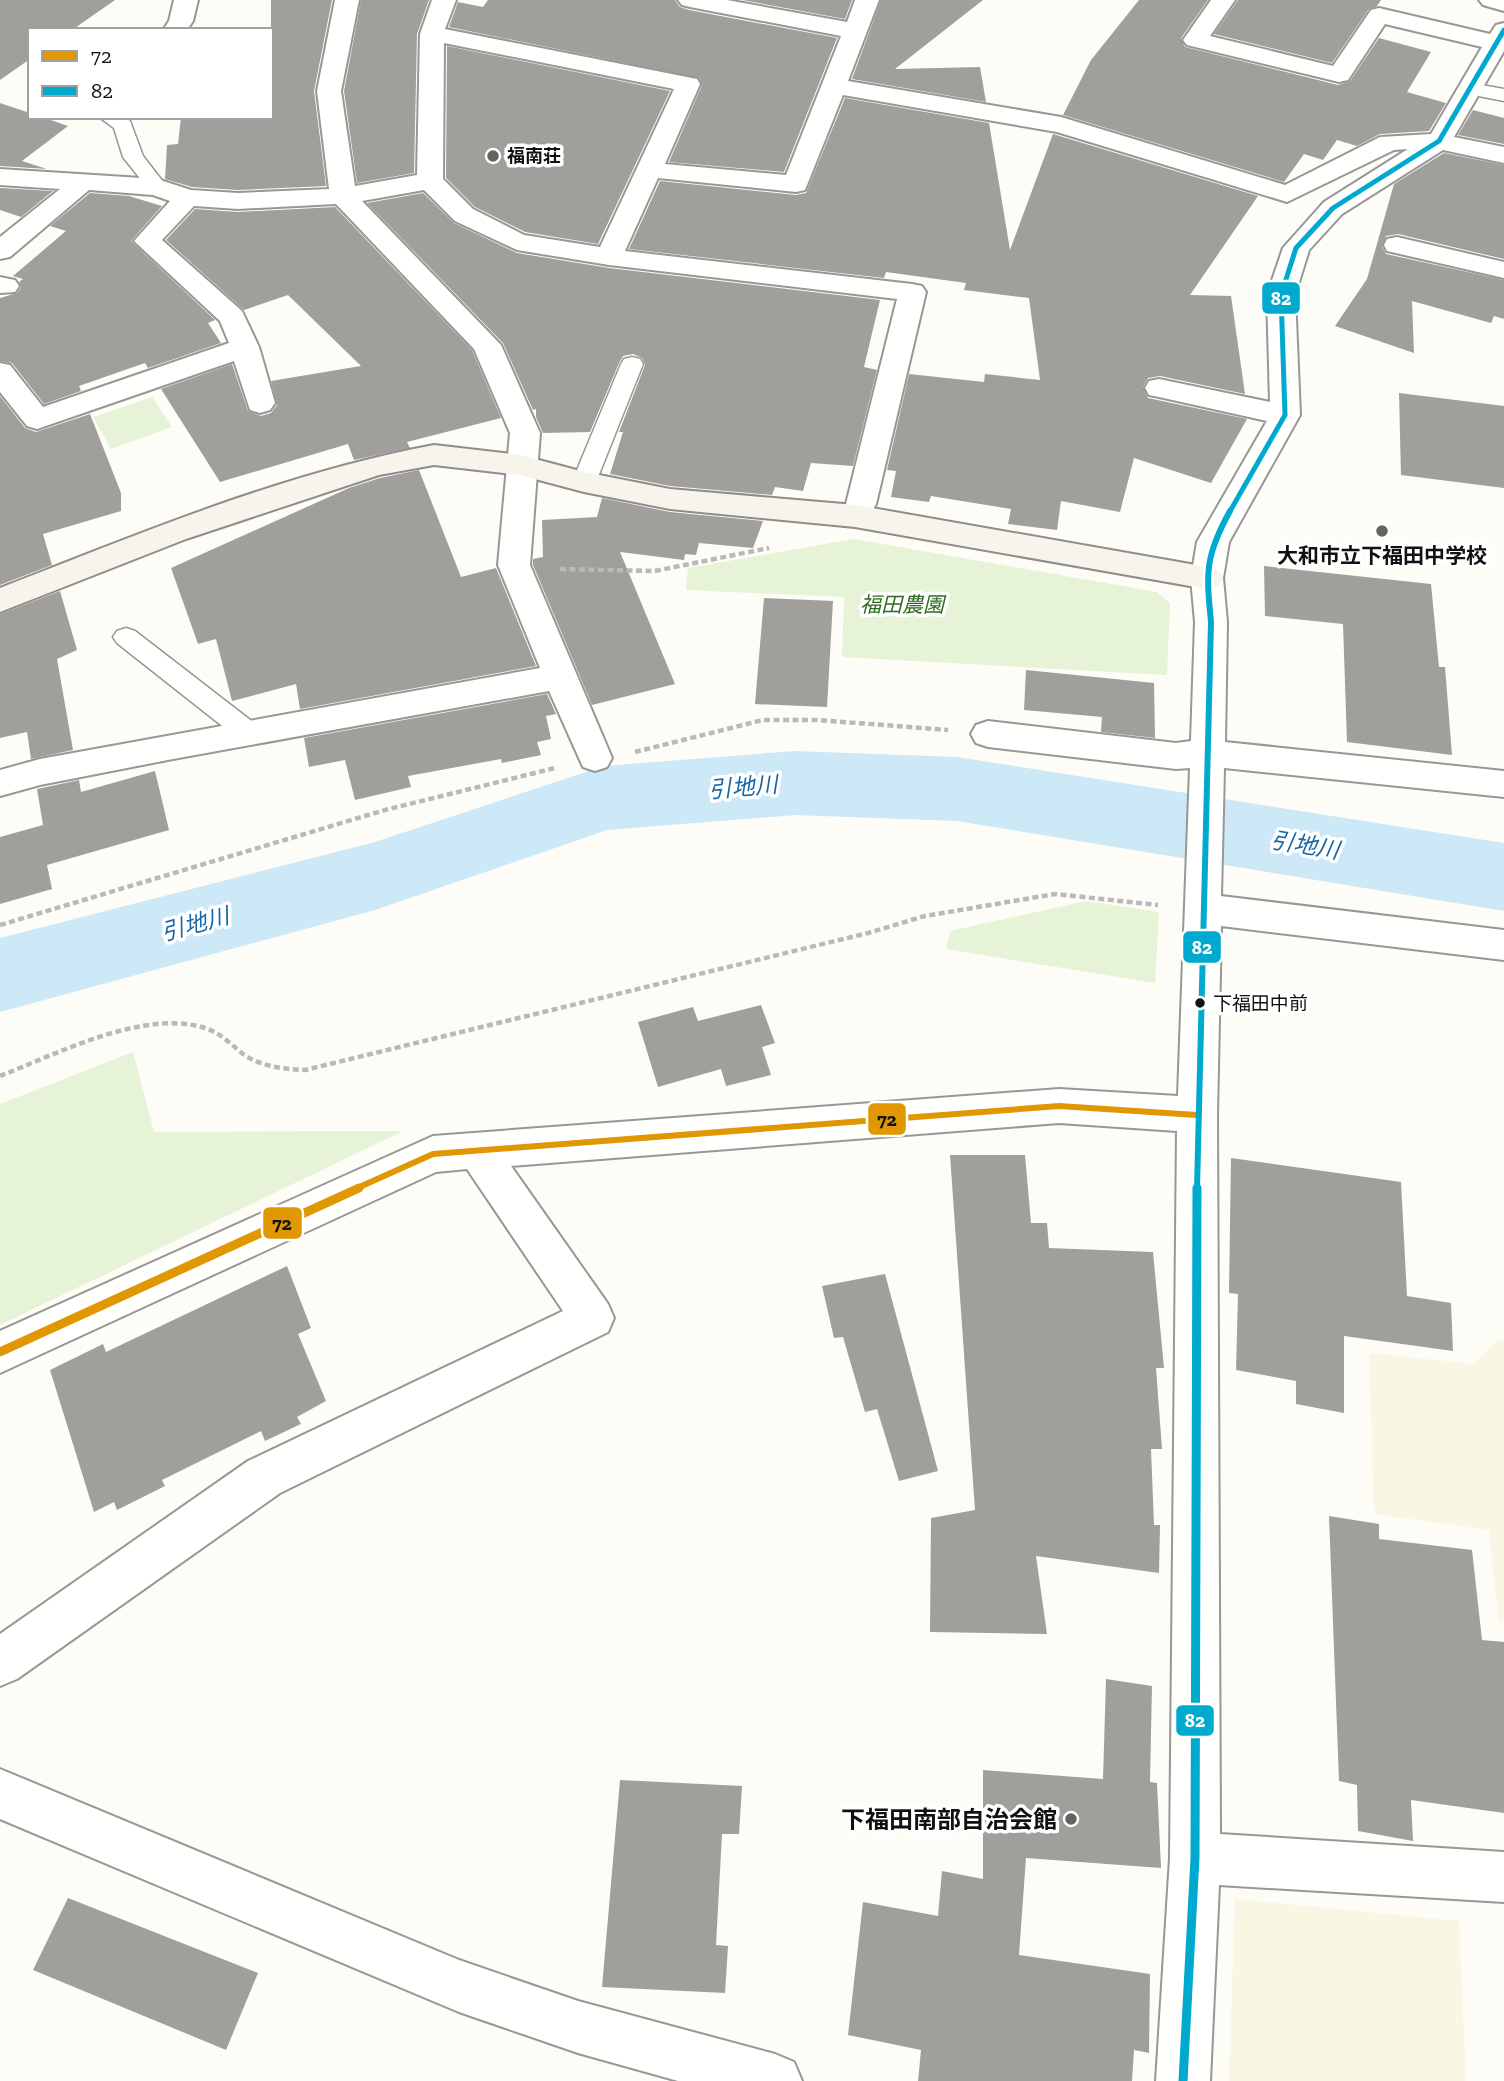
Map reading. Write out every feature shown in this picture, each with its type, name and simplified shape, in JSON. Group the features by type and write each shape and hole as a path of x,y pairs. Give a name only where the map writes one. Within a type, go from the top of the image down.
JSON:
{"street":[{"path":"177,28 186,0"},
{"path":"347,0 329,91 343,196 487,345 525,433 513,565 595,758"},
{"path":"444,0 432,34 430,181 464,215 517,242 609,257 912,292 861,504 855,516"},
{"path":"690,0 855,31"},
{"path":"651,170 796,184 867,0"},
{"path":"1183,2081 1195,1858 1197,1115 1211,622 1207,578 1213,542 1285,415 1280,295 1296,248 1333,208 1439,141 1501,36 1379,15 1339,75 1195,40 1223,0"},
{"path":"1490,0 1504,4"},
{"path":"432,34 688,84 609,257"},
{"path":"834,86 1061,125 1287,194 1389,142 1439,141 1504,155"},
{"path":"0,177 157,187 187,198 238,201 343,196 430,181"},
{"path":"0,251 85,181"},
{"path":"187,198 147,241 232,317 245,347 260,403"},
{"path":"1397,245 1439,245 1504,270"},
{"path":"0,372 37,419 245,347"},
{"path":"1159,388 1285,415"},
{"path":"0,601 174,531 375,466 434,455 520,465 584,482 670,499 855,516 1207,578"},
{"path":"0,783 40,772 560,677"},
{"path":"988,734 1176,756 1206,769 1504,784"},
{"path":"1204,900 1504,945"},
{"path":"0,1352 433,1154 1059,1106 1197,1115"},
{"path":"0,1662 264,1477 593,1318 477,1150"},
{"path":"0,1794 459,1986 578,2027 775,2081"},
{"path":"1195,1858 1504,1877"}],"lane":[{"path":"1470,89 1504,96"},
{"path":"112,119 123,125 133,157 157,187"},
{"path":"584,482 632,364"},
{"path":"126,638 249,733"}],"path":[{"path":"513,565 655,571 776,547"},
{"path":"0,925 385,810 763,720 818,720 988,734"},
{"path":"0,1076 116,1033 160,1023 207,1029 254,1061 278,1069 305,1070 855,936 925,916 1055,894 1160,905"}],"shaded area":[{"path":"1498,1339 1504,1339 1504,1623 1499,1622 1489,1530 1374,1514 1369,1353 1475,1364"},
{"path":"1235,1899 1459,1921 1466,2081 1229,2081"}],"green space":[{"path":"152,397 172,427 111,449 93,417"},
{"name":"福田農園","path":"854,539 1157,592 1170,603 1167,675 842,657 844,597 686,590 688,568"},
{"path":"1086,901 1159,912 1155,983 946,949 950,931"},
{"path":"133,1052 154,1132 403,1131 0,1325 0,1104"}],"building":[{"path":"0,0 115,0 75,28 28,28 28,60 0,80"},
{"path":"271,0 332,0 314,91 326,186 238,190 192,187 165,179 167,145 178,144 181,119 273,119"},
{"path":"361,0 429,0 417,34 414,173 357,183 344,91"},
{"path":"488,0 675,0 680,7 689,10 837,38 784,172 669,162 702,85 699,78 449,27 458,2 483,7"},
{"path":"742,0 852,0 845,19"},
{"path":"881,0 983,0 895,69 980,67 986,102 852,79"},
{"path":"1139,0 1208,0 1181,38 1185,47 1338,85 1350,81 1379,38 1431,52 1407,92 1446,103 1429,131 1380,134 1357,146 1337,140 1323,160 1304,154 1284,182 1063,115 1091,60"},
{"path":"1238,0 1381,0 1377,6 1369,9 1332,63 1214,34"},
{"path":"447,46 670,91 598,244 525,232 475,207 446,178"},
{"path":"845,98 989,123 1010,250 1053,134 1258,196 1190,295 1231,296 1245,394 1160,376 1148,378 1143,387 1148,398 1247,419 1211,483 1134,458 1120,512 1061,501 1057,530 1008,524 1011,509 931,496 929,502 891,497 896,471 887,470 909,374 984,382 985,374 1040,380 1029,298 964,290 966,283 886,272 884,278 629,249 660,181 796,195 806,193"},
{"path":"0,103 28,112 28,119 48,119 68,126 22,161 47,169 0,166"},
{"path":"1473,110 1504,118 1504,144 1458,135"},
{"path":"1444,153 1504,165 1504,259 1398,234 1386,236 1382,246 1386,254 1504,280 1504,319 1494,316 1491,323 1412,301 1414,353 1335,326 1367,279 1394,184"},
{"path":"0,188 53,191 21,217 0,210"},
{"path":"90,193 129,196 162,206 131,241 215,320 208,323 221,343 148,368 145,363 79,386 81,391 44,404 12,363 0,361 0,298 17,293 21,287 19,282 23,279 13,276 66,231 50,226"},
{"path":"423,193 454,223 517,253 609,268 880,300 864,367 877,370 853,466 811,463 803,491 775,487 772,495 670,486 610,474 623,432 619,432 645,365 642,358 633,354 623,356 619,363 590,432 543,433 536,417 536,409 533,410 503,343 367,203"},
{"path":"335,207 472,350 501,418 407,442 410,448 354,460 348,444 220,482 161,389 232,364 248,411 261,416 271,413 277,405 271,381 361,366 288,295 244,310 166,240 195,209 238,212"},
{"path":"1399,393 1504,406 1504,488 1401,475"},
{"path":"0,396 25,428 36,432 90,414 121,493 121,511 43,534 52,565 0,585"},
{"path":"419,470 461,577 496,568 536,666 300,709 296,684 232,701 216,639 198,644 171,568 349,488"},
{"path":"602,498 670,512 763,521 753,548 699,543 696,555 685,554 684,560 620,552 675,684 592,705 533,565 533,559 543,557 542,520 597,517"},
{"path":"1264,566 1431,584 1439,667 1445,667 1452,755 1347,742 1343,624 1265,616"},
{"path":"60,591 77,650 57,659 73,750 31,759 27,732 0,738 0,614"},
{"path":"764,598 833,601 827,707 755,704"},
{"path":"1026,670 1154,683 1155,738 1101,732 1102,717 1024,710"},
{"path":"547,694 556,714 546,716 551,739 537,742 541,755 502,763 501,759 408,776 411,787 355,800 345,760 309,767 304,738"},
{"path":"155,771 169,830 47,865 52,889 0,904 0,837 43,825 37,789 79,780 81,792"},
{"path":"761,1005 775,1043 762,1047 771,1075 726,1086 721,1069 658,1087 638,1022 693,1007 698,1021"},
{"path":"950,1155 1025,1155 1031,1223 1047,1223 1049,1248 1153,1252 1164,1368 1156,1368 1162,1449 1151,1449 1154,1525 1160,1525 1159,1573 1036,1556 1047,1634 930,1632 931,1518 975,1510"},
{"path":"1231,1158 1401,1182 1407,1296 1451,1303 1453,1351 1344,1336 1344,1413 1296,1404 1296,1381 1236,1370 1238,1294 1229,1293"},
{"path":"287,1266 311,1328 298,1334 326,1401 297,1417 301,1424 265,1441 261,1431 162,1480 165,1486 117,1510 114,1502 94,1512 50,1370 103,1344 106,1352"},
{"path":"885,1274 938,1471 899,1481 877,1409 865,1412 843,1337 834,1338 822,1286"},
{"path":"1329,1516 1379,1524 1379,1539 1472,1550 1482,1640 1504,1642 1504,1813 1411,1800 1413,1841 1358,1831 1357,1785 1339,1781"},
{"path":"1106,1679 1152,1686 1150,1782 1157,1783 1161,1868 1026,1858 1019,1955 1150,1974 1149,2053 1134,2050 1132,2081 918,2081 921,2050 848,2035 863,1902 938,1916 942,1871 983,1879 983,1770 1103,1779"},
{"path":"620,1780 742,1786 739,1834 722,1834 716,1945 728,1946 725,1993 602,1987"},
{"path":"68,1898 258,1973 226,2050 33,1970"}],"waterway":[{"name":"引地川","path":"0,975 375,876 604,798 795,783 957,789 1504,877"}],"transit line":[{"name":"82","path":"1183,2081 1195,1858 1197,1115 1211,622 1207,578 1213,542 1285,415 1281,295 1296,248 1333,208 1439,141 1504,30"},
{"name":"72","path":"0,1352 433,1154 1059,1106 1197,1115"}],"place":[{"name":"福南荘","path":"493,156"},
{"name":"大和市立下福田中学校","path":"1382,531"},
{"name":"下福田中前","path":"1200,1003"},
{"name":"下福田南部自治会館","path":"1071,1819"}]}
